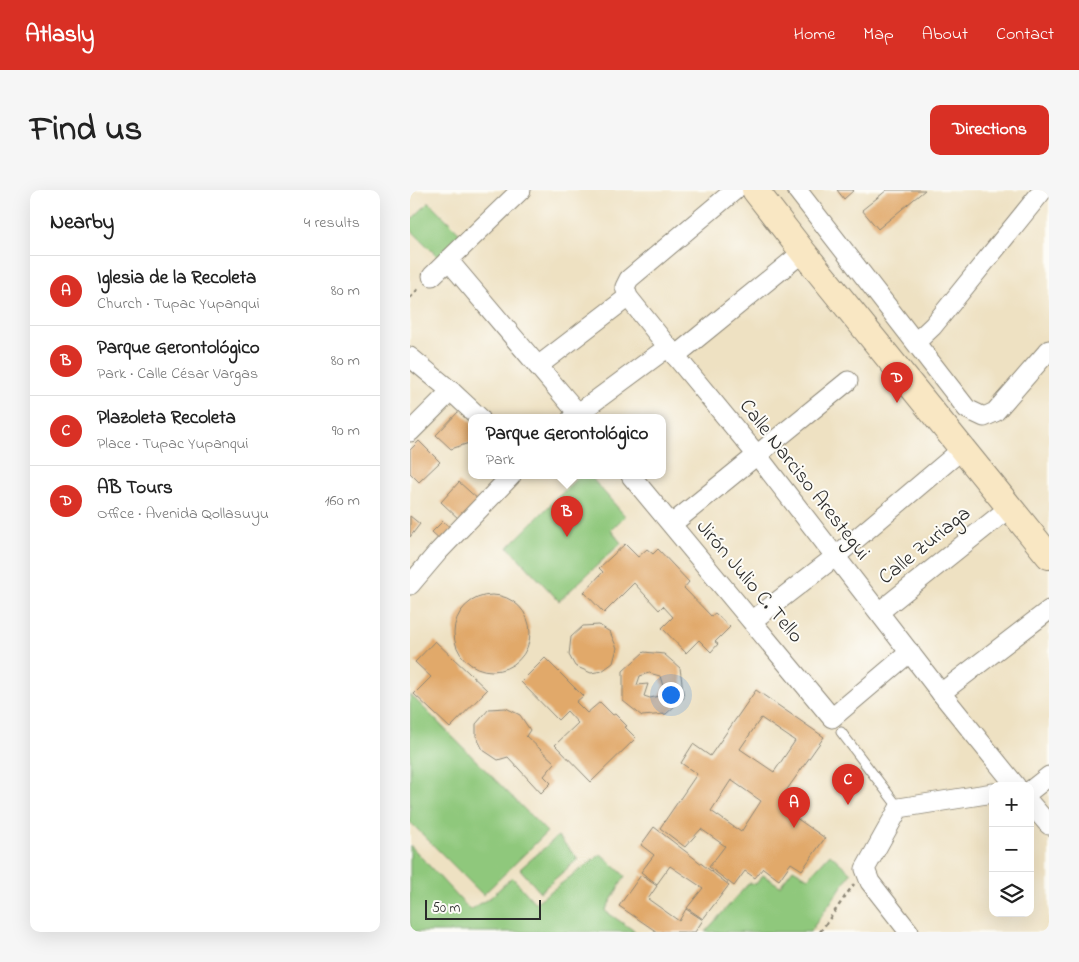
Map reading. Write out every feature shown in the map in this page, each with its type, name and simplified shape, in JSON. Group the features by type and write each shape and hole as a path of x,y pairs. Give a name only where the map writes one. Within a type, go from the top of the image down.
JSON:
{"street":[{"path":"432,276 521,190"},
{"path":"538,366 628,297 625,287 629,279 735,190"},
{"path":"754,190 1049,556"},
{"path":"797,190 967,409 984,417 995,412 1049,350"},
{"path":"916,342 933,326 1043,190"},
{"path":"581,414 671,351 803,252"},
{"path":"448,260 538,366 575,414"},
{"name":"Calle Narciso Arestegui","path":"628,297 757,455 941,693 1013,782"},
{"path":"410,357 451,390 476,414"},
{"path":"672,524 848,381"},
{"path":"410,432 451,390"},
{"path":"752,621 836,556 953,456"},
{"path":"410,585 438,552 508,479"},
{"name":"Jirón Julio C. Tello","path":"633,479 672,524 837,725"},
{"name":"Calle Zuriaga","path":"879,612 999,516"},
{"path":"941,693 1049,610"},
{"path":"837,725 910,652"},
{"path":"1034,788 1049,776"},
{"path":"1034,791 1049,792"},
{"path":"909,932 870,882 865,869 899,808 989,794"},
{"path":"1034,808 1049,825"}],"lane":[{"path":"837,725 899,808"}],"path":[{"path":"820,932 865,869"}],"green space":[{"path":"429,202 463,236 440,259 410,229 410,221"},
{"path":"576,479 593,479 625,516 611,530 621,543 559,601 508,547"},
{"path":"410,694 547,832 483,895 410,822"},
{"path":"558,836 578,859 540,892 520,869"},
{"path":"410,845 470,910 491,897 512,877 535,903 601,854 625,876 605,911 636,932 410,932"},
{"path":"830,854 851,873 810,932 705,932 749,883 756,884 763,875 780,886 793,869 808,878"}],"building":[{"path":"837,190 854,190 844,199"},
{"path":"887,190 925,190 878,229 862,210"},
{"path":"459,411 468,419 468,443 451,449 436,435"},
{"path":"419,441 440,462 419,482 410,473 410,450"},
{"path":"459,482 480,501 461,521 441,502"},
{"path":"410,516 420,524 410,537"},
{"path":"443,521 453,530 442,541 432,532"},
{"path":"625,544 638,557 647,549 653,554 658,549 689,582 684,588 711,616 715,613 730,627 715,642 718,644 711,652 699,640 686,653 662,628 673,617 663,606 659,610 634,583 604,613 584,592 603,572 599,568"},
{"path":"492,595 506,598 519,606 527,619 530,633 527,647 519,660 506,668 492,671 478,668 465,660 457,647 454,633 457,619 465,606 478,598"},
{"path":"599,625 610,632 617,648 613,663 602,671 591,673 575,666 569,655 571,637 583,626"},
{"path":"435,641 487,690 450,728 414,694 431,677 415,662"},
{"path":"644,652 664,654 680,668 684,698 666,714 642,716 623,701 623,671","holes":["649,673 660,676 663,686 659,696 650,698 644,696 648,684 637,685 640,676"]},
{"path":"545,658 583,696 576,702 587,713 600,702 627,726 625,727 636,738 591,782 555,745 578,723 567,711 558,720 521,682"},
{"path":"756,690 824,737 781,798 796,809 792,815 825,838 802,870 791,863 779,880 763,868 755,878 745,871 734,886 709,867 725,846 701,829 685,847 660,828 697,774 681,763 693,744 710,756","holes":["761,718 795,741 774,772 740,749","731,780 761,801 741,832 711,811"]},
{"path":"506,708 520,715 530,730 526,736 555,763 544,776 551,783 541,793 508,757 498,760 483,750 476,736 476,724 489,709"},
{"path":"654,827 729,885 703,919 687,908 703,888 670,866 657,884 641,872 654,855 641,845"},
{"path":"641,875 657,886 648,899 679,921 686,909 703,920 695,932 657,932 619,906"}],"place":[{"name":"AB Tours","path":"897,403"},
{"name":"Parque Gerontológico","path":"567,537"},
{"name":"Plazoleta Recoleta","path":"848,805"},
{"name":"Iglesia de la Recoleta","path":"794,828"}]}
